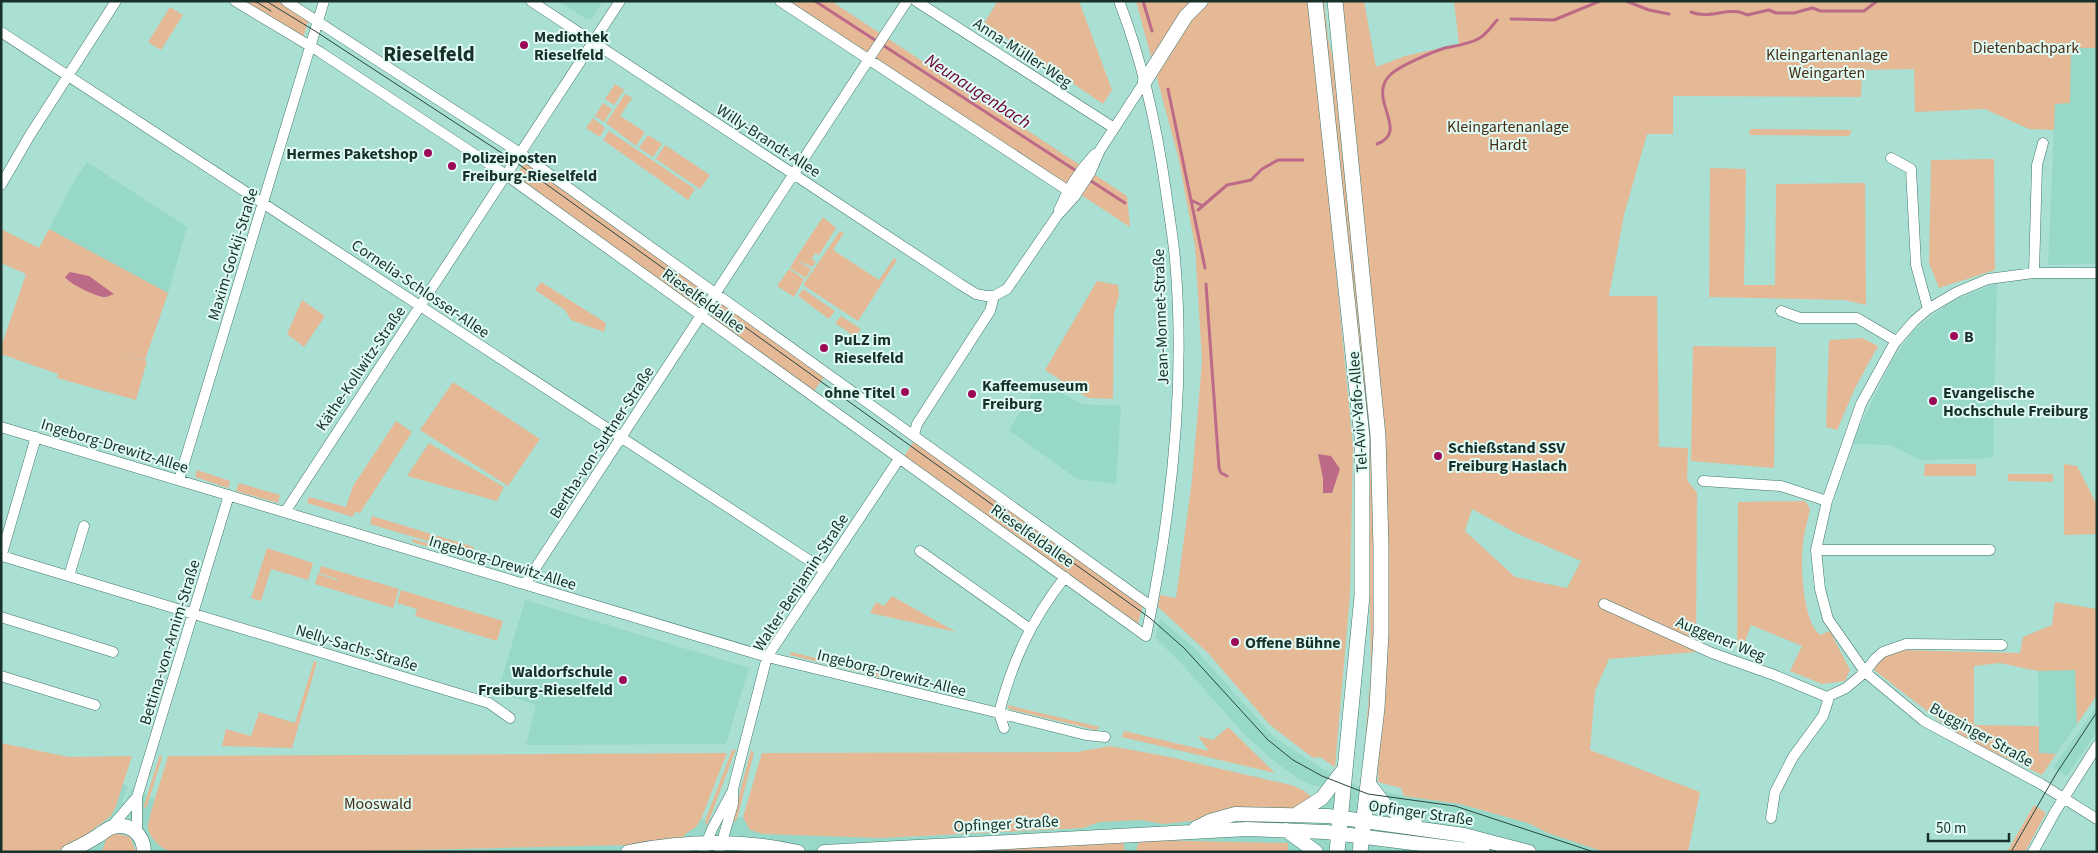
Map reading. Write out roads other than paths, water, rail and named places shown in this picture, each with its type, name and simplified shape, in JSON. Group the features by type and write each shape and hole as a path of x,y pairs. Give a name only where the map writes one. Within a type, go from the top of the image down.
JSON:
{"main road":[{"path":"1145,80 1186,16 1201,1"},
{"name":"Tel-Aviv-Yafo-Allee","path":"1315,1 1362,437 1364,564 1337,852"},
{"name":"Tel-Aviv-Yafo-Allee","path":"1335,1 1378,436 1382,633 1369,784 1360,852"},
{"path":"1298,814 1322,798 1341,774 1348,747"},
{"path":"1369,784 1385,806 1423,836 1397,852"},
{"name":"Opfinger Straße","path":"1190,831 1210,821 1235,814 1298,814 1341,818 1363,829"},
{"path":"68,852 99,836 111,827 126,826 145,845"},
{"name":"Opfinger Straße","path":"824,852 1190,831 1285,830 1339,833 1363,829 1494,841 1529,852"},
{"path":"1285,830 1316,852"},
{"path":"95,852 99,836"},
{"name":"Opfinger Straße","path":"1423,836 1483,852"},
{"path":"628,852 763,844 798,852"}],"street":[{"path":"1,185 67,75 116,1"},
{"name":"Rieselfeldallee","path":"235,1 312,42 508,171 701,316 1146,636"},
{"name":"Rieselfeldallee","path":"286,1 520,153 1152,607"},
{"name":"Maxim-Gorkij-Straße","path":"179,480 324,1"},
{"name":"Willy-Brandt-Allee","path":"531,1 960,284 976,294 994,296"},
{"name":"Käthe-Kollwitz-Straße","path":"284,512 620,1"},
{"path":"780,1 871,55 1074,186"},
{"name":"Bertha-von-Suttner-Straße","path":"526,584 907,1"},
{"name":"Anna-Müller-Weg","path":"916,1 1114,128"},
{"name":"Jean-Monnet-Straße","path":"1119,1 1145,80 1159,148 1175,259 1178,331 1178,404 1172,483 1146,636"},
{"name":"Cornelia-Schlosser-Allee","path":"1,32 824,570"},
{"path":"914,435 917,424 990,311 994,296 1001,294 1013,282 1145,80"},
{"path":"2034,273 2038,165 2043,143"},
{"path":"1891,158 1911,170 1916,265 1928,309"},
{"path":"1057,216 1074,186"},
{"name":"Bugginger Straße","path":"2097,273 2034,273 1988,279 1957,292 1928,309 1896,341 1862,404 1827,501 1816,550 1820,589 1828,619 1866,672 1924,721 2041,784 2097,819"},
{"path":"1782,311 1800,318 1857,318 1896,341"},
{"name":"Ingeborg-Drewitz-Allee","path":"1,427 767,657 1086,735 1104,737"},
{"path":"1,556 36,437"},
{"name":"Walter-Benjamin-Straße","path":"705,847 733,789 767,657 900,459"},
{"path":"1703,481 1782,486 1827,501"},
{"name":"Bettina-von-Arnim-Straße","path":"111,827 137,797 229,495"},
{"path":"68,576 84,526"},
{"path":"1816,550 1990,550"},
{"path":"920,551 1030,629"},
{"name":"Nelly-Sachs-Straße","path":"1,556 489,703 510,718"},
{"path":"1004,728 999,713 1008,678 1030,629 1065,577"},
{"name":"Auggener Weg","path":"1604,604 1712,653 1774,675 1827,697"},
{"path":"1,617 113,652"},
{"path":"1771,818 1775,792 1793,757 1823,716 1828,701 1827,697 1846,688 1866,672 1875,659 1883,652 1906,644 2002,645"},
{"path":"1,676 95,705"},
{"path":"2033,852 2097,746"},
{"name":"Walter-Benjamin-Straße","path":"721,847 733,804 733,789"},
{"name":"Bettina-von-Arnim-Straße","path":"137,797 145,845"}],"waterway":[{"name":"Neunaugenbach","path":"815,1 1078,172"},
{"path":"1143,1 1152,31"},
{"name":"Neunaugenbach","path":"1511,19 1554,20 1600,1"},
{"name":"Neunaugenbach","path":"1626,1 1649,10 1669,14"},
{"name":"Neunaugenbach","path":"1691,12 1706,14 1734,11 1747,15 1769,10 1776,13 1794,13 1812,8 1821,11 1864,11 1877,1"},
{"name":"Neunaugenbach","path":"1377,144 1386,138 1390,131 1383,94 1384,84 1390,75 1394,71 1432,53 1481,38 1497,20"},
{"path":"1168,89 1205,268"},
{"name":"Neunaugenbach","path":"1198,210 1227,185 1251,180 1262,169 1278,160 1303,160"},
{"name":"Neunaugenbach","path":"1088,179 1125,203"},
{"path":"1191,200 1203,206"},
{"path":"1206,284 1219,468 1221,473 1227,476"}],"tram line":[{"path":"255,1 271,11"},
{"path":"266,1 514,161 1150,618 1184,648 1268,740 1293,760 1322,776 1368,794 1455,806 1594,852"},
{"path":"2011,852 2056,774 2097,712"}],"place":[{"name":"Mediothek Rieselfeld","path":"524,45"},
{"name":"Hermes Paketshop","path":"428,153"},
{"name":"Polizeiposten Freiburg-Rieselfeld","path":"452,166"},
{"name":"B","path":"1954,336"},
{"name":"PuLZ im Rieselfeld","path":"824,348"},
{"name":"ohne Titel","path":"905,392"},
{"name":"Kaffeemuseum Freiburg","path":"972,394"},
{"name":"Evangelische Hochschule Freiburg","path":"1933,401"},
{"name":"Schießstand SSV Freiburg Haslach","path":"1438,456"},
{"name":"Offene Bühne","path":"1235,642"},
{"name":"Waldorfschule Freiburg-Rieselfeld","path":"623,680"}],"district":[{"name":"Rieselfeld","path":"429,54"}],"park label":[{"name":"Dietenbachpark","path":"2026,47"},
{"name":"Kleingartenanlage Weingarten","path":"1827,63"},
{"name":"Kleingartenanlage Hardt","path":"1508,135"},
{"name":"Mooswald","path":"378,803"}]}
